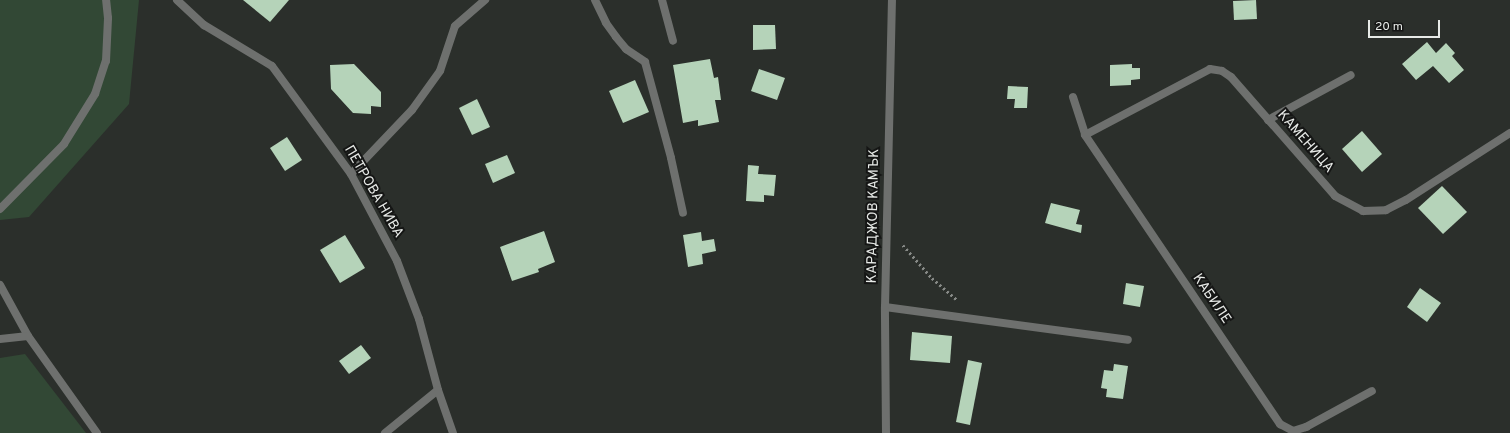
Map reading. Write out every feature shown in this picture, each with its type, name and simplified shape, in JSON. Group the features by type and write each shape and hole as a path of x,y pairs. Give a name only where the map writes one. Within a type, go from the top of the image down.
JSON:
{"street":[{"path":"0,209 64,144 95,94 106,61 108,18 106,0"},
{"name":"ПЕТРОВА НИВА","path":"177,0 204,25 272,66 351,174 397,261 419,320 438,390 453,433"},
{"path":"351,174 412,110 440,71 455,26 485,0"},
{"path":"595,0 606,23 616,37 626,49 645,62 672,158 683,213"},
{"path":"662,0 673,41"},
{"name":"КАРАДЖОВ КАМЪК","path":"886,433 885,307 892,0"},
{"name":"КАМЕНИЦА","path":"1085,135 1210,69 1222,71 1231,77 1335,196 1363,211 1386,210 1406,200 1510,133"},
{"path":"1268,120 1351,74"},
{"name":"КАБИЛЕ","path":"1073,97 1085,135 1280,424 1293,431 1306,427 1372,391"},
{"path":"0,285 28,336 97,433"},
{"path":"885,307 1128,340"},
{"path":"0,339 28,336"},
{"path":"385,433 438,390"}],"path":[{"path":"887,227 932,278 962,304"}],"green space":[{"path":"0,0 139,0 129,104 29,217 0,220"},
{"path":"25,354 86,433 0,433 0,358"}],"building":[{"path":"243,0 289,0 270,22"},
{"path":"1256,0 1257,19 1234,20 1233,1"},
{"path":"753,25 775,25 776,49 753,50"},
{"path":"1427,42 1436,53 1446,43 1455,53 1452,56 1464,70 1449,83 1433,66 1416,80 1402,64"},
{"path":"710,59 714,78 718,77 721,100 715,100 719,122 698,126 698,120 683,123 673,65"},
{"path":"354,64 381,92 381,107 371,106 371,114 353,113 331,89 330,65"},
{"path":"1132,64 1132,68 1140,68 1140,79 1131,80 1131,85 1110,86 1110,65"},
{"path":"759,69 785,78 777,100 751,91"},
{"path":"635,80 649,112 623,123 609,91"},
{"path":"1008,86 1028,87 1027,108 1014,108 1015,99 1007,99"},
{"path":"477,99 490,127 472,135 459,108"},
{"path":"1362,131 1382,154 1362,172 1342,149"},
{"path":"287,137 302,160 285,171 270,148"},
{"path":"507,155 515,173 493,183 485,164"},
{"path":"748,165 759,166 758,174 776,175 774,196 764,195 764,202 746,201"},
{"path":"1442,186 1467,212 1443,234 1418,208"},
{"path":"1051,203 1080,210 1076,224 1082,225 1081,233 1045,223"},
{"path":"544,231 555,262 538,269 539,272 512,281 500,247"},
{"path":"701,232 702,241 714,239 716,251 702,254 703,264 688,267 683,235"},
{"path":"345,235 365,268 340,283 320,250"},
{"path":"1126,283 1144,286 1140,307 1123,304"},
{"path":"1420,288 1441,303 1427,322 1407,307"},
{"path":"912,332 952,336 950,363 910,360"},
{"path":"361,345 371,358 349,374 339,361"},
{"path":"968,360 982,363 970,425 956,422"},
{"path":"1114,364 1128,366 1123,399 1106,397 1107,389 1101,388 1104,370 1113,371"}]}
